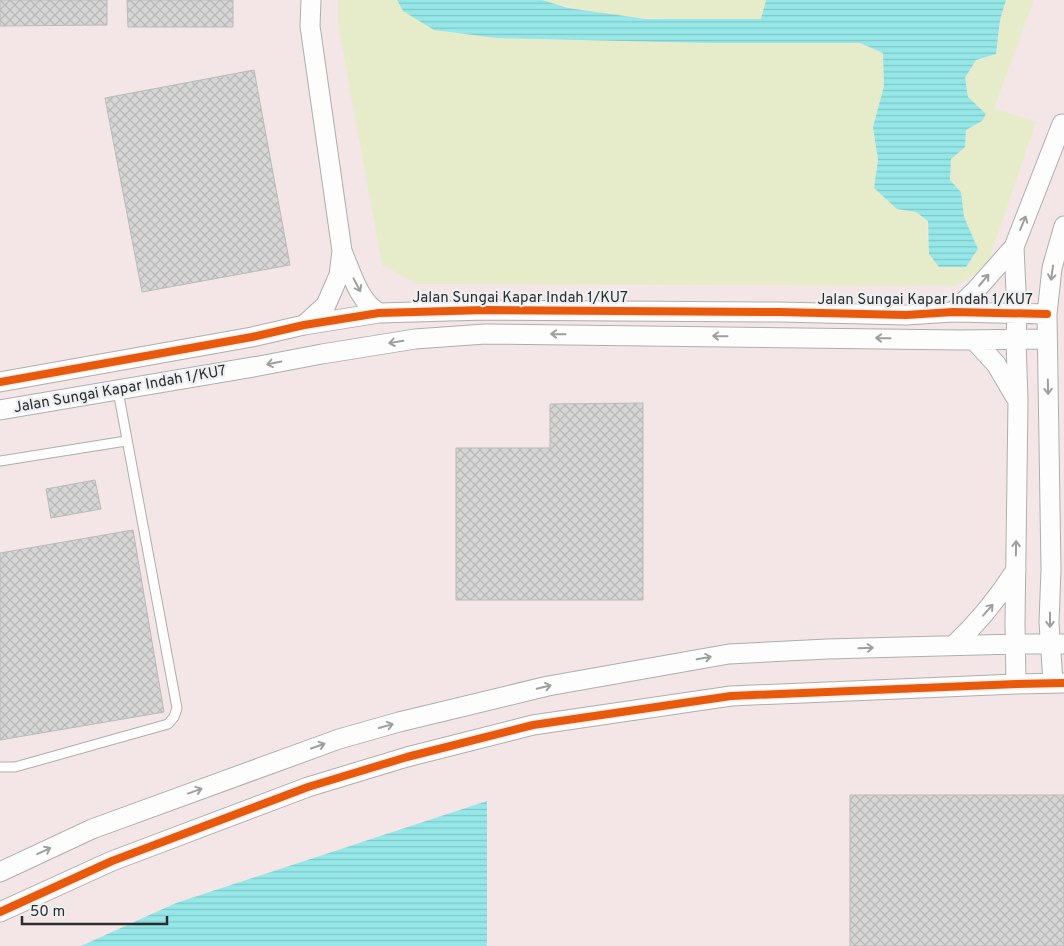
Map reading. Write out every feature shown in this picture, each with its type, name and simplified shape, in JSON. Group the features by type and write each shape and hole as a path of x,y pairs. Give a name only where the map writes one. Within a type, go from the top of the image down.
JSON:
{"street":[{"path":"310,0 310,26 342,251 355,282 370,308 379,313"},
{"path":"954,312 1014,246 1062,124 1064,124"},
{"path":"0,912 112,860 308,787 407,757 533,725 731,696 1016,684 1058,684 1057,644 1049,622 1051,570 1047,314 1052,268 1064,226"},
{"path":"1014,246 1018,401 1016,684"},
{"path":"324,317 338,275 342,251"},
{"name":"Jalan Sungai Kapar Indah 1/KU7","path":"0,382 252,337 324,317 379,313 504,310 906,315 954,312 1047,314"},
{"name":"Jalan Sungai Kapar Indah 1/KU7","path":"0,410 415,339 486,334 967,340 1047,339"},
{"path":"967,340 996,364 1018,401"},
{"path":"954,645 996,600 1016,570"},
{"path":"1051,570 1064,592"},
{"path":"0,872 92,829 296,753 399,722 548,686 729,654 954,645 1057,644"}],"lane":[{"path":"0,768 15,767 168,724 174,717 177,708 118,391"},
{"path":"0,461 126,441"}],"shaded area":[{"path":"0,0 1064,0 1064,946 0,946"}],"green space":[{"path":"338,0 397,0 403,11 708,43 860,43 883,53 884,86 873,127 878,160 874,188 897,209 916,212 928,221 927,238 978,249 964,217 961,192 950,180 951,158 965,147 966,130 982,121 968,97 965,78 976,60 996,54 1000,20 1006,0 1034,0 994,108 1036,122 987,266 955,286 417,284 382,265 338,24"},
{"path":"542,0 766,0 761,19 706,20 623,16 569,7"}],"water":[{"path":"397,0 542,0 568,8 646,19 761,19 766,0 1006,0 1000,20 996,54 976,60 965,78 968,97 986,114 982,121 966,130 965,147 951,159 950,180 961,192 964,217 978,249 966,267 939,267 929,254 928,221 916,212 897,209 874,188 878,160 873,127 884,86 883,53 860,43 708,43 497,38 434,30 403,11"},
{"path":"487,801 487,946 81,946 176,903"}],"building":[{"path":"0,0 107,0 107,25 0,26"},
{"path":"127,0 233,0 233,27 128,27"},
{"path":"254,70 290,265 142,292 105,98"},
{"path":"643,403 643,600 456,600 456,448 550,448 550,404"},
{"path":"95,480 101,509 51,518 46,489"},
{"path":"133,530 164,712 0,740 0,553"},
{"path":"850,795 1064,795 1064,946 850,946"}],"cycle path":[{"path":"0,382 252,337 304,325 379,313 485,310 906,315 953,312 1047,314"},
{"path":"0,912 112,861 308,787 407,757 533,725 731,696 1064,683"}]}
